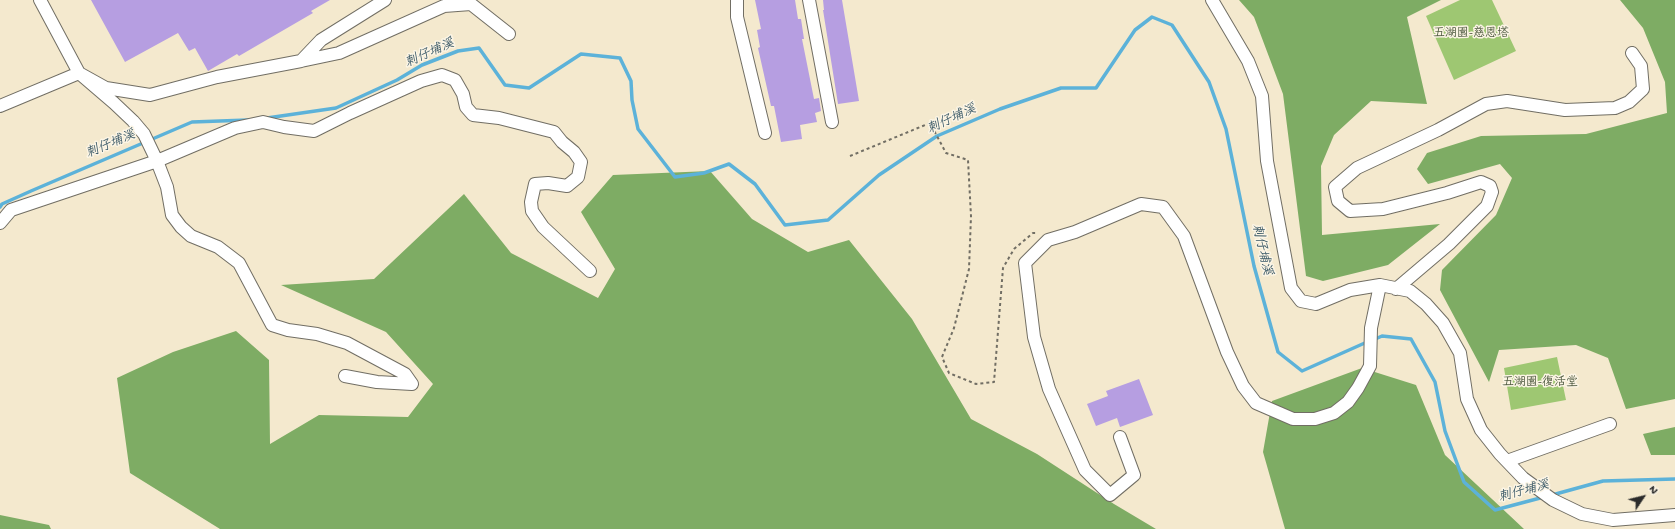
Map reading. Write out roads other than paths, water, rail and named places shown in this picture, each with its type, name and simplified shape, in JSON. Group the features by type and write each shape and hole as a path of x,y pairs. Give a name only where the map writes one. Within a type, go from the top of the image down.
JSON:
{"street":[{"path":"40,0 79,73 114,102 144,134 167,187 172,215 181,227 191,236 218,247 239,262 272,325 288,330 317,334 347,343 405,374 412,384 377,382 345,376"},
{"path":"301,61 321,40 385,0"},
{"path":"737,0 738,17 765,133"},
{"path":"809,0 832,122"},
{"path":"1212,0 1248,61 1262,96 1267,162 1291,288 1301,301 1316,304 1350,290 1380,285 1410,291 1426,304 1443,322 1460,353 1467,399 1482,430 1523,478 1553,500 1582,514 1613,520 1675,515"},
{"path":"79,73 106,88 150,95 217,77 339,53 444,6 471,4 509,34"},
{"path":"1396,289 1449,244 1487,206 1492,192 1490,186 1481,182 1447,193 1383,209 1350,211 1338,201 1335,187 1357,168 1438,130 1486,104 1507,101 1565,110 1616,108 1629,102 1644,89 1641,66 1632,53"},
{"path":"0,106 79,73"},
{"path":"0,223 11,210 157,161 234,128 263,122 284,127 314,131 421,81 442,75 455,80 463,94 466,107 473,115 499,118 554,132 562,142 574,152 581,162 578,177 567,186 548,183 536,184 531,202 532,211 543,227 590,270"},
{"path":"1120,437 1134,475 1110,495 1085,470 1049,389 1034,337 1025,263 1048,240 1075,232 1141,204 1164,207 1184,236 1227,352 1243,386 1256,403 1293,420 1315,419 1334,413 1348,402 1358,388 1370,366 1371,328 1380,285"},
{"path":"1507,461 1610,424"}],"waterway":[{"name":"刺仔埔溪","path":"267,118 336,108 397,80 422,65 458,51 479,48 505,85 529,88 581,54 620,58 631,81 632,100 638,129 675,177 704,173 729,164 755,184 785,225 828,220 879,175 937,136 1000,109 1061,88 1096,88 1135,30 1152,17 1172,25 1209,82 1226,129 1254,266 1278,352 1302,371 1367,342"},
{"name":"刺仔埔溪","path":"0,207 2,204 31,191 192,122 248,120"},
{"name":"刺仔埔溪","path":"1373,340 1382,336 1411,339 1435,382 1445,431 1464,482 1495,510 1544,497"},
{"name":"刺仔埔溪","path":"1552,495 1603,481 1675,479"}],"park label":[{"name":"五湖園-慈恩塔","path":"1471,34"},
{"name":"五湖園-復活堂","path":"1540,383"}]}
